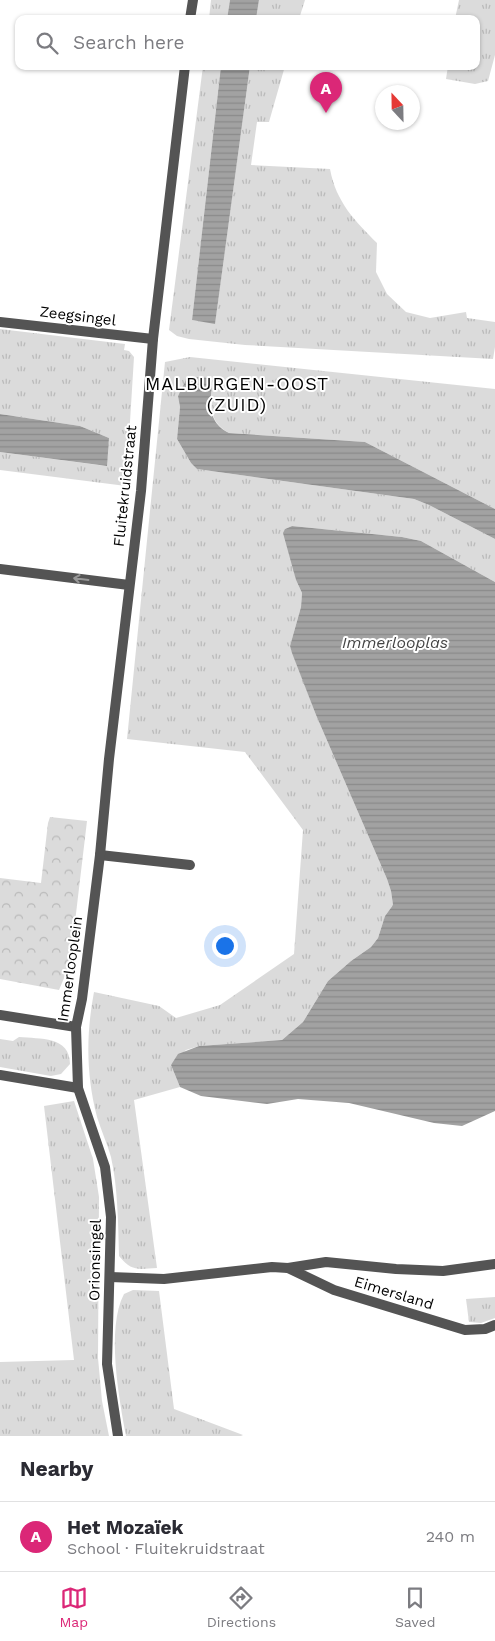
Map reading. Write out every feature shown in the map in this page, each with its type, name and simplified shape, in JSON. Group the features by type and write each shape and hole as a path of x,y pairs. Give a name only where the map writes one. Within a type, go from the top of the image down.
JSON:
{"street":[{"path":"191,15 193,0"},
{"name":"Fluitekruidstraat","path":"109,759 141,491 153,339 185,70"},
{"name":"Zeegsingel","path":"0,322 153,339"},
{"path":"0,568 129,585"},
{"name":"Immerlooplein","path":"78,1088 76,1027 82,999 100,855 109,759"},
{"path":"100,855 190,865"},
{"path":"0,1015 76,1027"},
{"path":"0,1075 78,1088"},
{"name":"Orionsingel","path":"78,1088 105,1167 111,1217 107,1364 118,1436"},
{"name":"Eimersland","path":"110,1277 164,1279 263,1268 288,1268 326,1262 396,1269 443,1271 495,1264"},
{"name":"Eimersland","path":"288,1268 334,1290 465,1330 485,1329 495,1325"}],"green space":[{"path":"211,0 230,0 228,15 209,15"},
{"path":"259,0 305,0 300,15 257,15"},
{"path":"459,0 495,0 495,55 488,81 475,84 446,79 447,70 480,70 480,15 456,15"},
{"path":"202,70 221,70 192,320 215,323 249,70 284,70 269,122 257,122 251,165 330,169 342,201 354,219 377,243 376,272 387,294 406,312 430,318 466,312 467,318 495,322 495,347 493,359 245,345 189,339 177,336 169,330"},
{"path":"0,329 125,344 124,350 129,351 134,357 126,486 0,470 0,452 106,466 109,438 80,426 0,414"},
{"path":"190,357 495,389 495,509 365,442 229,433 217,423 212,412 212,382 178,395 180,407 177,439 191,463 197,469 414,499 429,505 495,539 495,582 421,541 402,537 292,526 285,529 296,580 302,593 301,607 290,646 316,715 387,879 393,905 385,916 378,938 371,947 328,981 303,1022 282,1040 199,1046 186,1050 171,1065 180,1087 134,1100 157,1268 140,1269 128,1265 119,1256 115,1181 111,1157 93,1101 88,1055 94,992 159,1006 176,1018 220,1005 294,954 303,830 245,752 127,739 165,362"},
{"path":"50,817 87,821 70,964 59,990 0,979 0,878 41,883"},
{"path":"19,1037 44,1039 59,1044 65,1048 69,1055 70,1064 61,1074 51,1076 0,1067 0,1039 13,1041"},
{"path":"74,1101 93,1159 99,1197 98,1358 102,1401 109,1436 0,1436 0,1362 74,1360 44,1106"},
{"path":"133,1290 159,1291 174,1409 243,1435 126,1436 120,1403 115,1344 119,1308 124,1294"},
{"path":"495,1297 495,1318 481,1323 469,1322 466,1299"}],"water":[{"path":"230,0 259,0 257,15 228,15"},
{"path":"221,70 249,70 215,324 192,320"},
{"path":"194,377 210,378 212,382 211,405 214,418 222,429 229,433 365,442 495,509 495,539 414,499 197,469 191,463 177,439 180,407 178,396 186,380"},
{"path":"0,414 80,426 109,438 107,466 0,452"},
{"name":"Immerlooplas","path":"292,526 402,537 421,541 495,582 495,1111 462,1126 434,1123 349,1103 298,1099 267,1104 201,1096 180,1087 171,1065 178,1054 199,1046 282,1040 303,1022 328,981 371,947 378,938 385,916 393,905 387,879 316,715 290,646 301,607 302,593 296,580 283,533 285,529"}],"place":[{"name":"Het Mozaïek","path":"326,113"}],"district":[{"name":"MALBURGEN-OOST (ZUID)","path":"237,394"}]}
